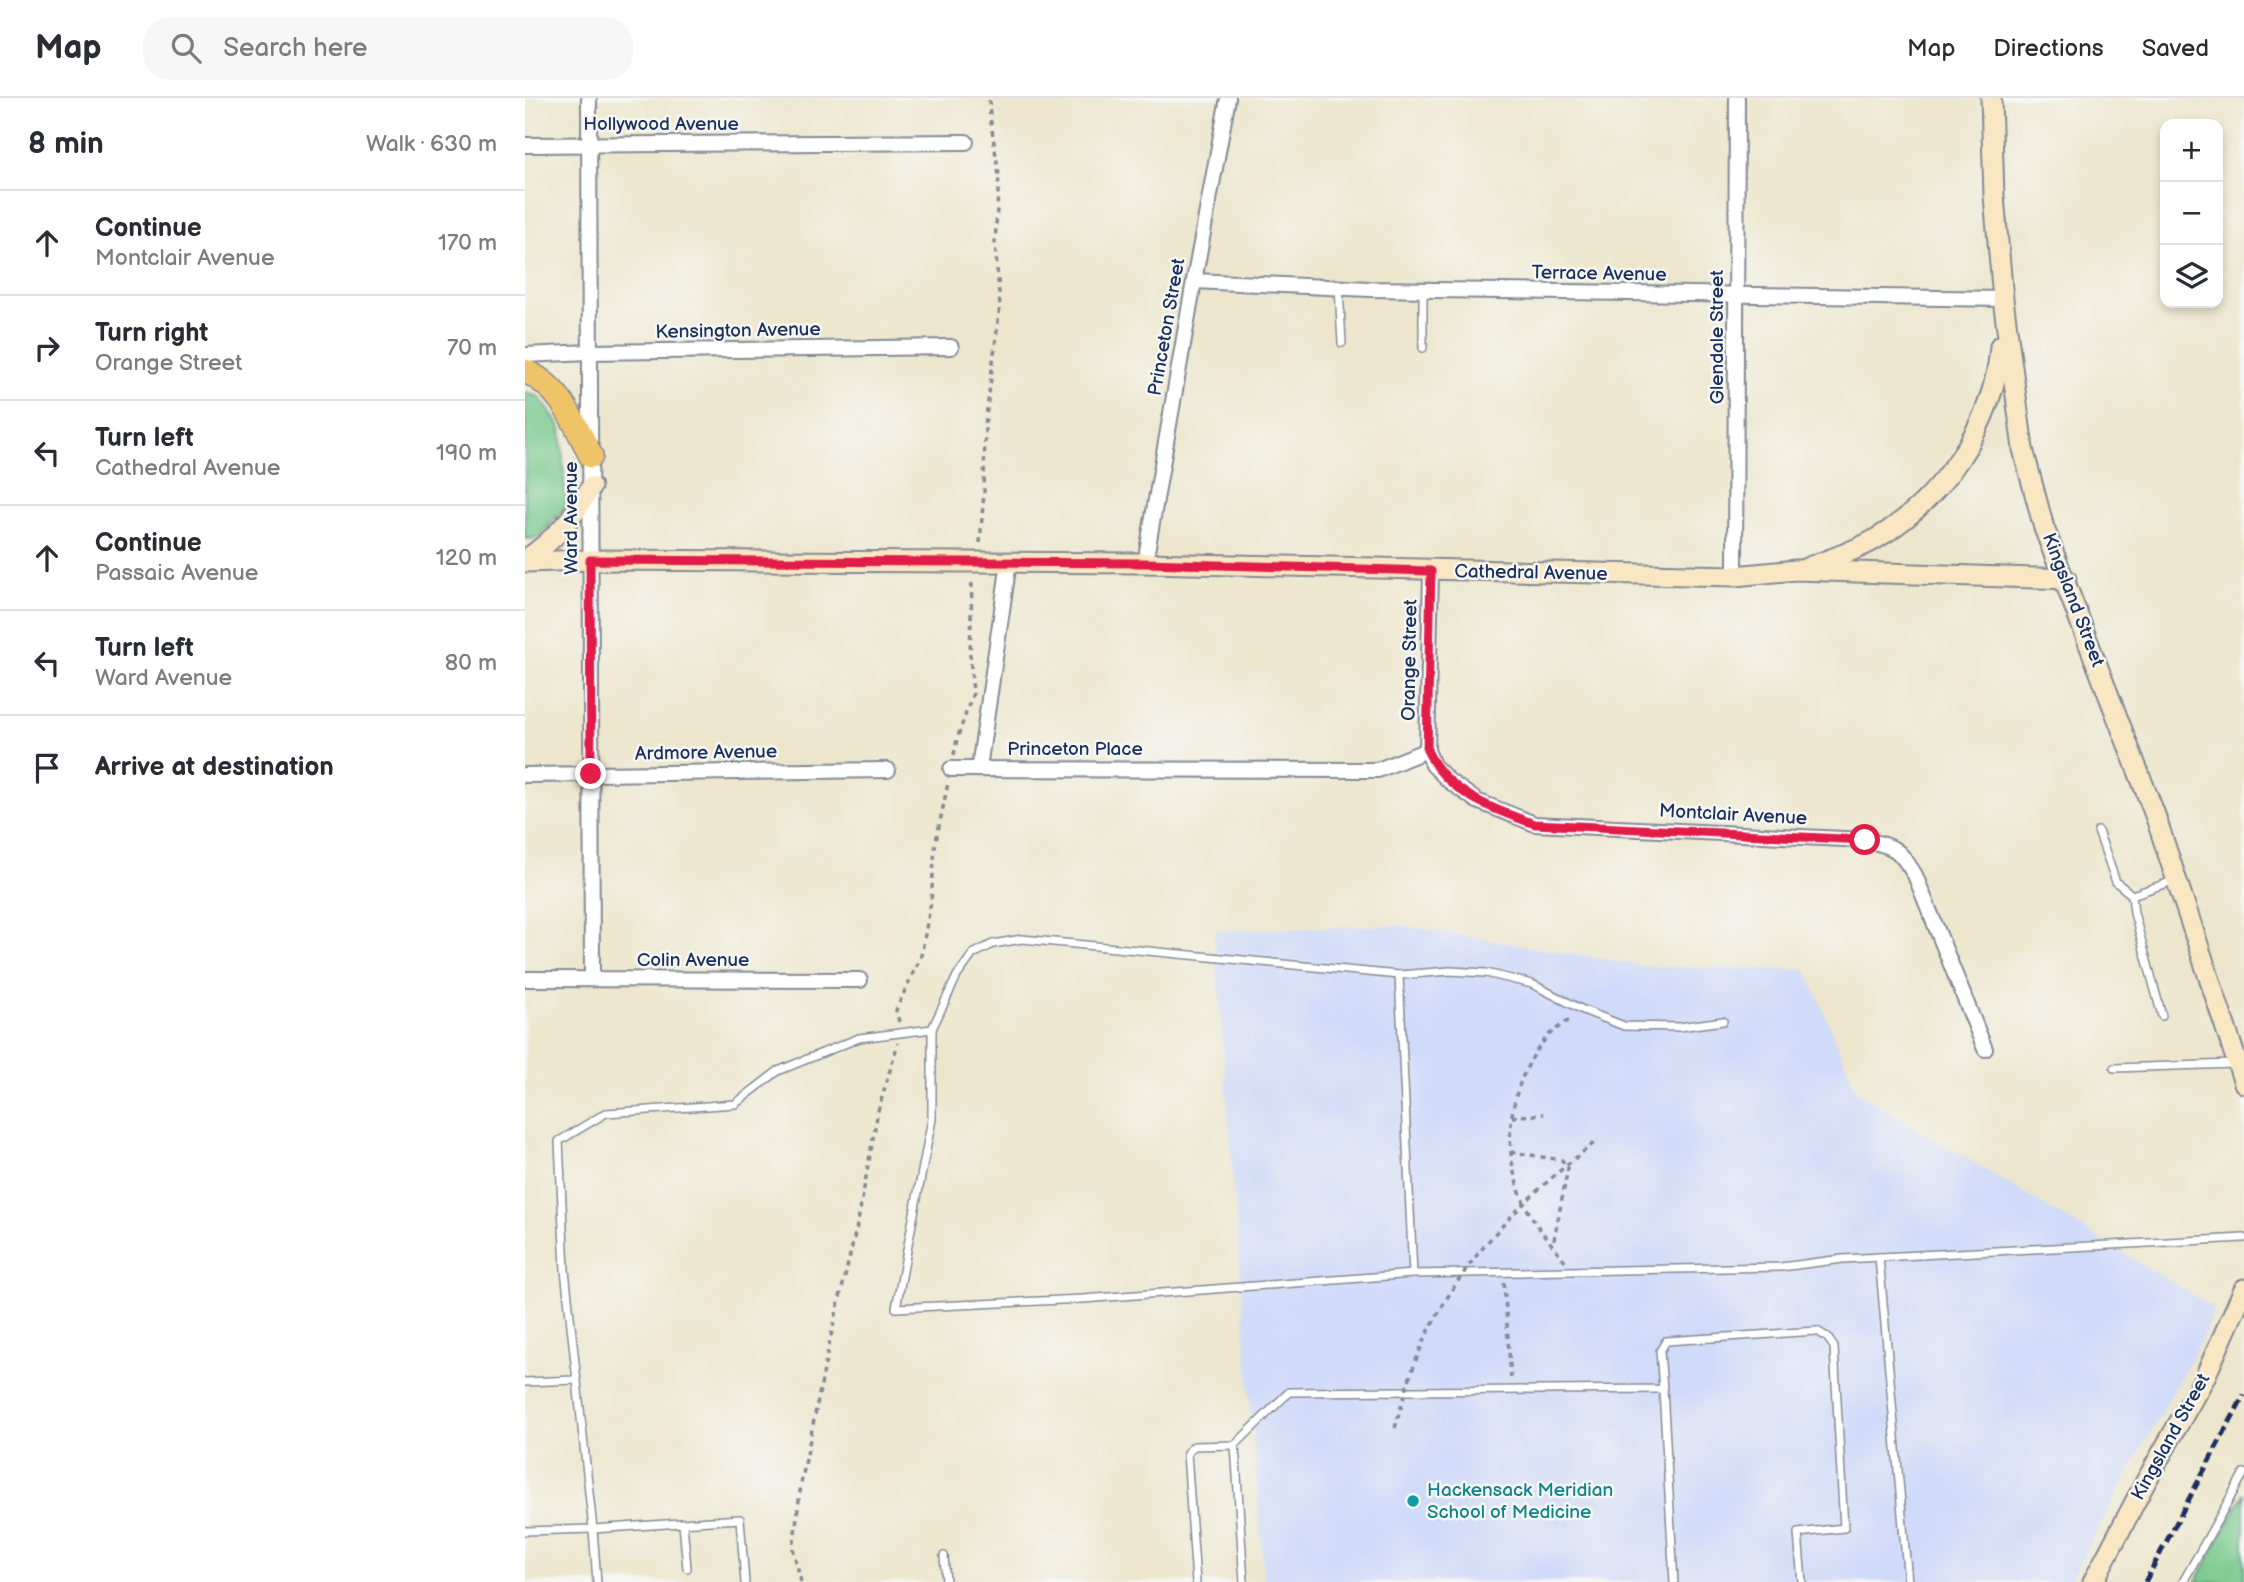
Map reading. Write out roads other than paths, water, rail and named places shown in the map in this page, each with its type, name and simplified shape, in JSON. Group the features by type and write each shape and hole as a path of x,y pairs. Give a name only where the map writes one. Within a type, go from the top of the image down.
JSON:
{"highway":[{"path":"525,370 541,380 568,408 591,456"}],"main road":[{"name":"Kingsland Street","path":"1991,98 1994,196 2003,299 2023,449 2044,528 2066,579 2155,815 2241,1074"},
{"path":"1796,570 1873,541 1915,511 1957,465 1983,417 1999,370 2003,299"},
{"path":"525,561 566,526 591,487"},
{"name":"Cathedral Avenue","path":"525,561 1145,563 1735,576 1796,570 2066,579"},
{"name":"Kingsland Street","path":"2093,1582 2205,1377 2244,1289"}],"street":[{"name":"Ward Avenue","path":"589,98 592,979"},
{"name":"Princeton Street","path":"1145,563 1228,98"},
{"name":"Glendale Street","path":"1735,576 1737,98"},
{"name":"Hollywood Avenue","path":"525,145 965,142"},
{"name":"Terrace Avenue","path":"1194,281 1423,290 2003,299"},
{"name":"Kensington Avenue","path":"525,355 951,347"},
{"name":"Princeton Place","path":"1009,562 979,768 1378,770 1427,750"},
{"name":"Orange Street","path":"1427,750 1431,571"},
{"name":"Montclair Avenue","path":"1427,750 1433,765 1449,781 1477,801 1535,824 1865,840 1891,846 1902,855 1915,875 1985,1049"},
{"path":"951,769 979,768"},
{"name":"Ardmore Avenue","path":"525,775 888,771"},
{"name":"Colin Avenue","path":"525,979 860,980"}],"lane":[{"path":"1339,288 1342,343"},
{"path":"1423,290 1423,348"},
{"path":"2098,831 2116,882 2133,895 2134,913 2162,1016"},
{"path":"2133,895 2177,880"},
{"path":"1723,1021 1679,1027 1624,1026 1532,985 1486,974 1450,971 1399,975 1022,939 993,944 973,954 957,976 932,1028 932,1119 895,1308 1083,1299 1413,1274 1781,1267 1843,1259 2244,1238"},
{"path":"1399,975 1413,1274"},
{"path":"597,1582 565,1270 559,1142 606,1113 735,1104 778,1072 859,1038 932,1028"},
{"path":"2114,1068 2241,1074"},
{"path":"1879,1257 1908,1582"},
{"path":"1674,1582 1660,1351 1666,1341 1817,1331 1827,1337 1834,1346 1844,1528 1798,1533 1802,1582"},
{"path":"525,1382 576,1380"},
{"path":"1196,1582 1187,1453 1194,1446 1235,1445 1289,1392 1663,1389"},
{"path":"1235,1445 1244,1582"},
{"path":"2183,1582 2244,1473"},
{"path":"525,1531 740,1519 745,1582"},
{"path":"683,1524 687,1568"},
{"path":"944,1556 946,1582"}],"railway":[{"path":"2145,1582 2244,1395"}],"place":[{"name":"Hackensack Meridian School of Medicine","path":"1413,1501"}]}
